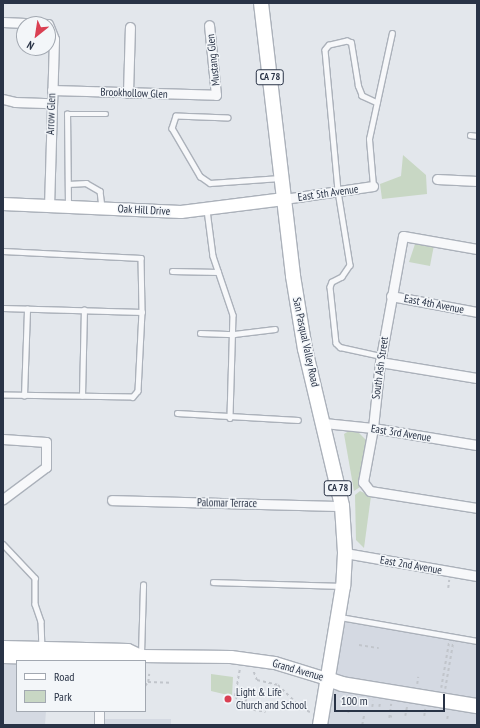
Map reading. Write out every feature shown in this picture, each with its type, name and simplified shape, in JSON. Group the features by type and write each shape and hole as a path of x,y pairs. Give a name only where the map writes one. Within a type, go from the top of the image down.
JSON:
{"main road":[{"name":"San Pasqual Valley Road","path":"261,3 281,178 305,349 324,423 342,506 345,553 343,586 328,678"},
{"name":"Oak Hill Drive","path":"3,204 181,212 207,210 284,199"},
{"name":"Grand Avenue","path":"3,647 128,650 141,656"},
{"name":"Grand Avenue","path":"3,657 99,660 130,660 141,656 249,659 275,663 328,678 342,684 477,706"},
{"name":"CA 78","path":"320,725 328,678"}],"street":[{"path":"3,22 16,23"},
{"name":"Mustang Glen","path":"209,25 216,95"},
{"path":"128,93 130,27"},
{"name":"Arrow Glen","path":"49,205 53,56"},
{"name":"Brookhollow Glen","path":"52,90 216,95"},
{"path":"3,99 15,102 51,103"},
{"path":"437,179 477,181"},
{"name":"East 5th Avenue","path":"284,199 373,186"},
{"name":"South Ash Street","path":"477,249 403,236 381,359 373,428 363,482 370,491 477,508"},
{"name":"East 4th Avenue","path":"392,296 477,312"},
{"path":"381,359 477,378"},
{"name":"East 3rd Avenue","path":"324,423 373,428 477,445"},
{"path":"3,439 46,442 46,467 3,499"},
{"name":"Palomar Terrace","path":"112,500 342,506"},
{"name":"East 2nd Avenue","path":"345,553 477,576"},
{"path":"99,712 99,725"}],"lane":[{"path":"373,186 369,139 392,33"},
{"path":"377,103 362,96 358,86 351,43 347,41 329,45 325,50 338,191 350,266 342,277 332,282 330,287 336,343 340,347 371,354 381,359"},
{"path":"68,206 67,114 106,114"},
{"path":"228,118 176,116 172,128 200,176 210,183 281,178"},
{"path":"470,134 477,136"},
{"path":"68,184 86,184 100,191 102,208"},
{"path":"207,210 218,272 233,316 234,334 230,418"},
{"path":"3,250 140,258 142,312 138,391 133,397 3,395"},
{"path":"172,271 218,272"},
{"path":"3,308 142,312"},
{"path":"24,396 27,309"},
{"path":"82,396 84,310"},
{"path":"200,332 234,334 275,329"},
{"path":"177,414 230,418 298,420"},
{"path":"3,544 34,578 35,604 41,621 42,648"},
{"path":"213,582 343,586"},
{"path":"141,656 143,585"},
{"path":"338,617 477,641"}],"path":[{"path":"448,588 450,578"},
{"path":"441,688 452,637"},
{"path":"445,689 452,637"},
{"path":"359,645 379,648"},
{"path":"240,670 235,697 240,700 246,700 245,708"},
{"path":"254,672 257,680 278,685 292,700 310,712"},
{"path":"146,685 148,682 149,674"},
{"path":"417,684 418,677"},
{"path":"148,682 171,683"},
{"path":"348,713 351,697"},
{"path":"355,705 356,698"},
{"path":"239,708 240,700"},
{"path":"290,710 292,700"},
{"path":"372,707 373,701"},
{"path":"379,707 380,702"},
{"path":"391,704 389,717 394,717"},
{"path":"405,716 407,706"},
{"path":"235,707 266,712"},
{"path":"424,716 425,709"},
{"path":"447,719 448,713"},
{"path":"362,725 364,715"}],"shaded area":[{"path":"338,617 477,641 477,725 320,725"},
{"path":"3,653 16,660 16,712 46,712 45,725 3,725"},
{"path":"99,719 171,719 171,725 99,725"}],"green space":[{"path":"403,155 426,175 427,194 382,199 380,184 401,176"},
{"path":"416,241 434,245 430,266 409,262"},
{"path":"349,431 359,433 366,440 360,487 354,491 344,434"},
{"path":"360,491 371,496 364,548 356,540 355,495"},
{"path":"211,674 233,677 232,696 211,691"}],"place":[{"name":"Light & Life Church and School","path":"228,699"}]}
